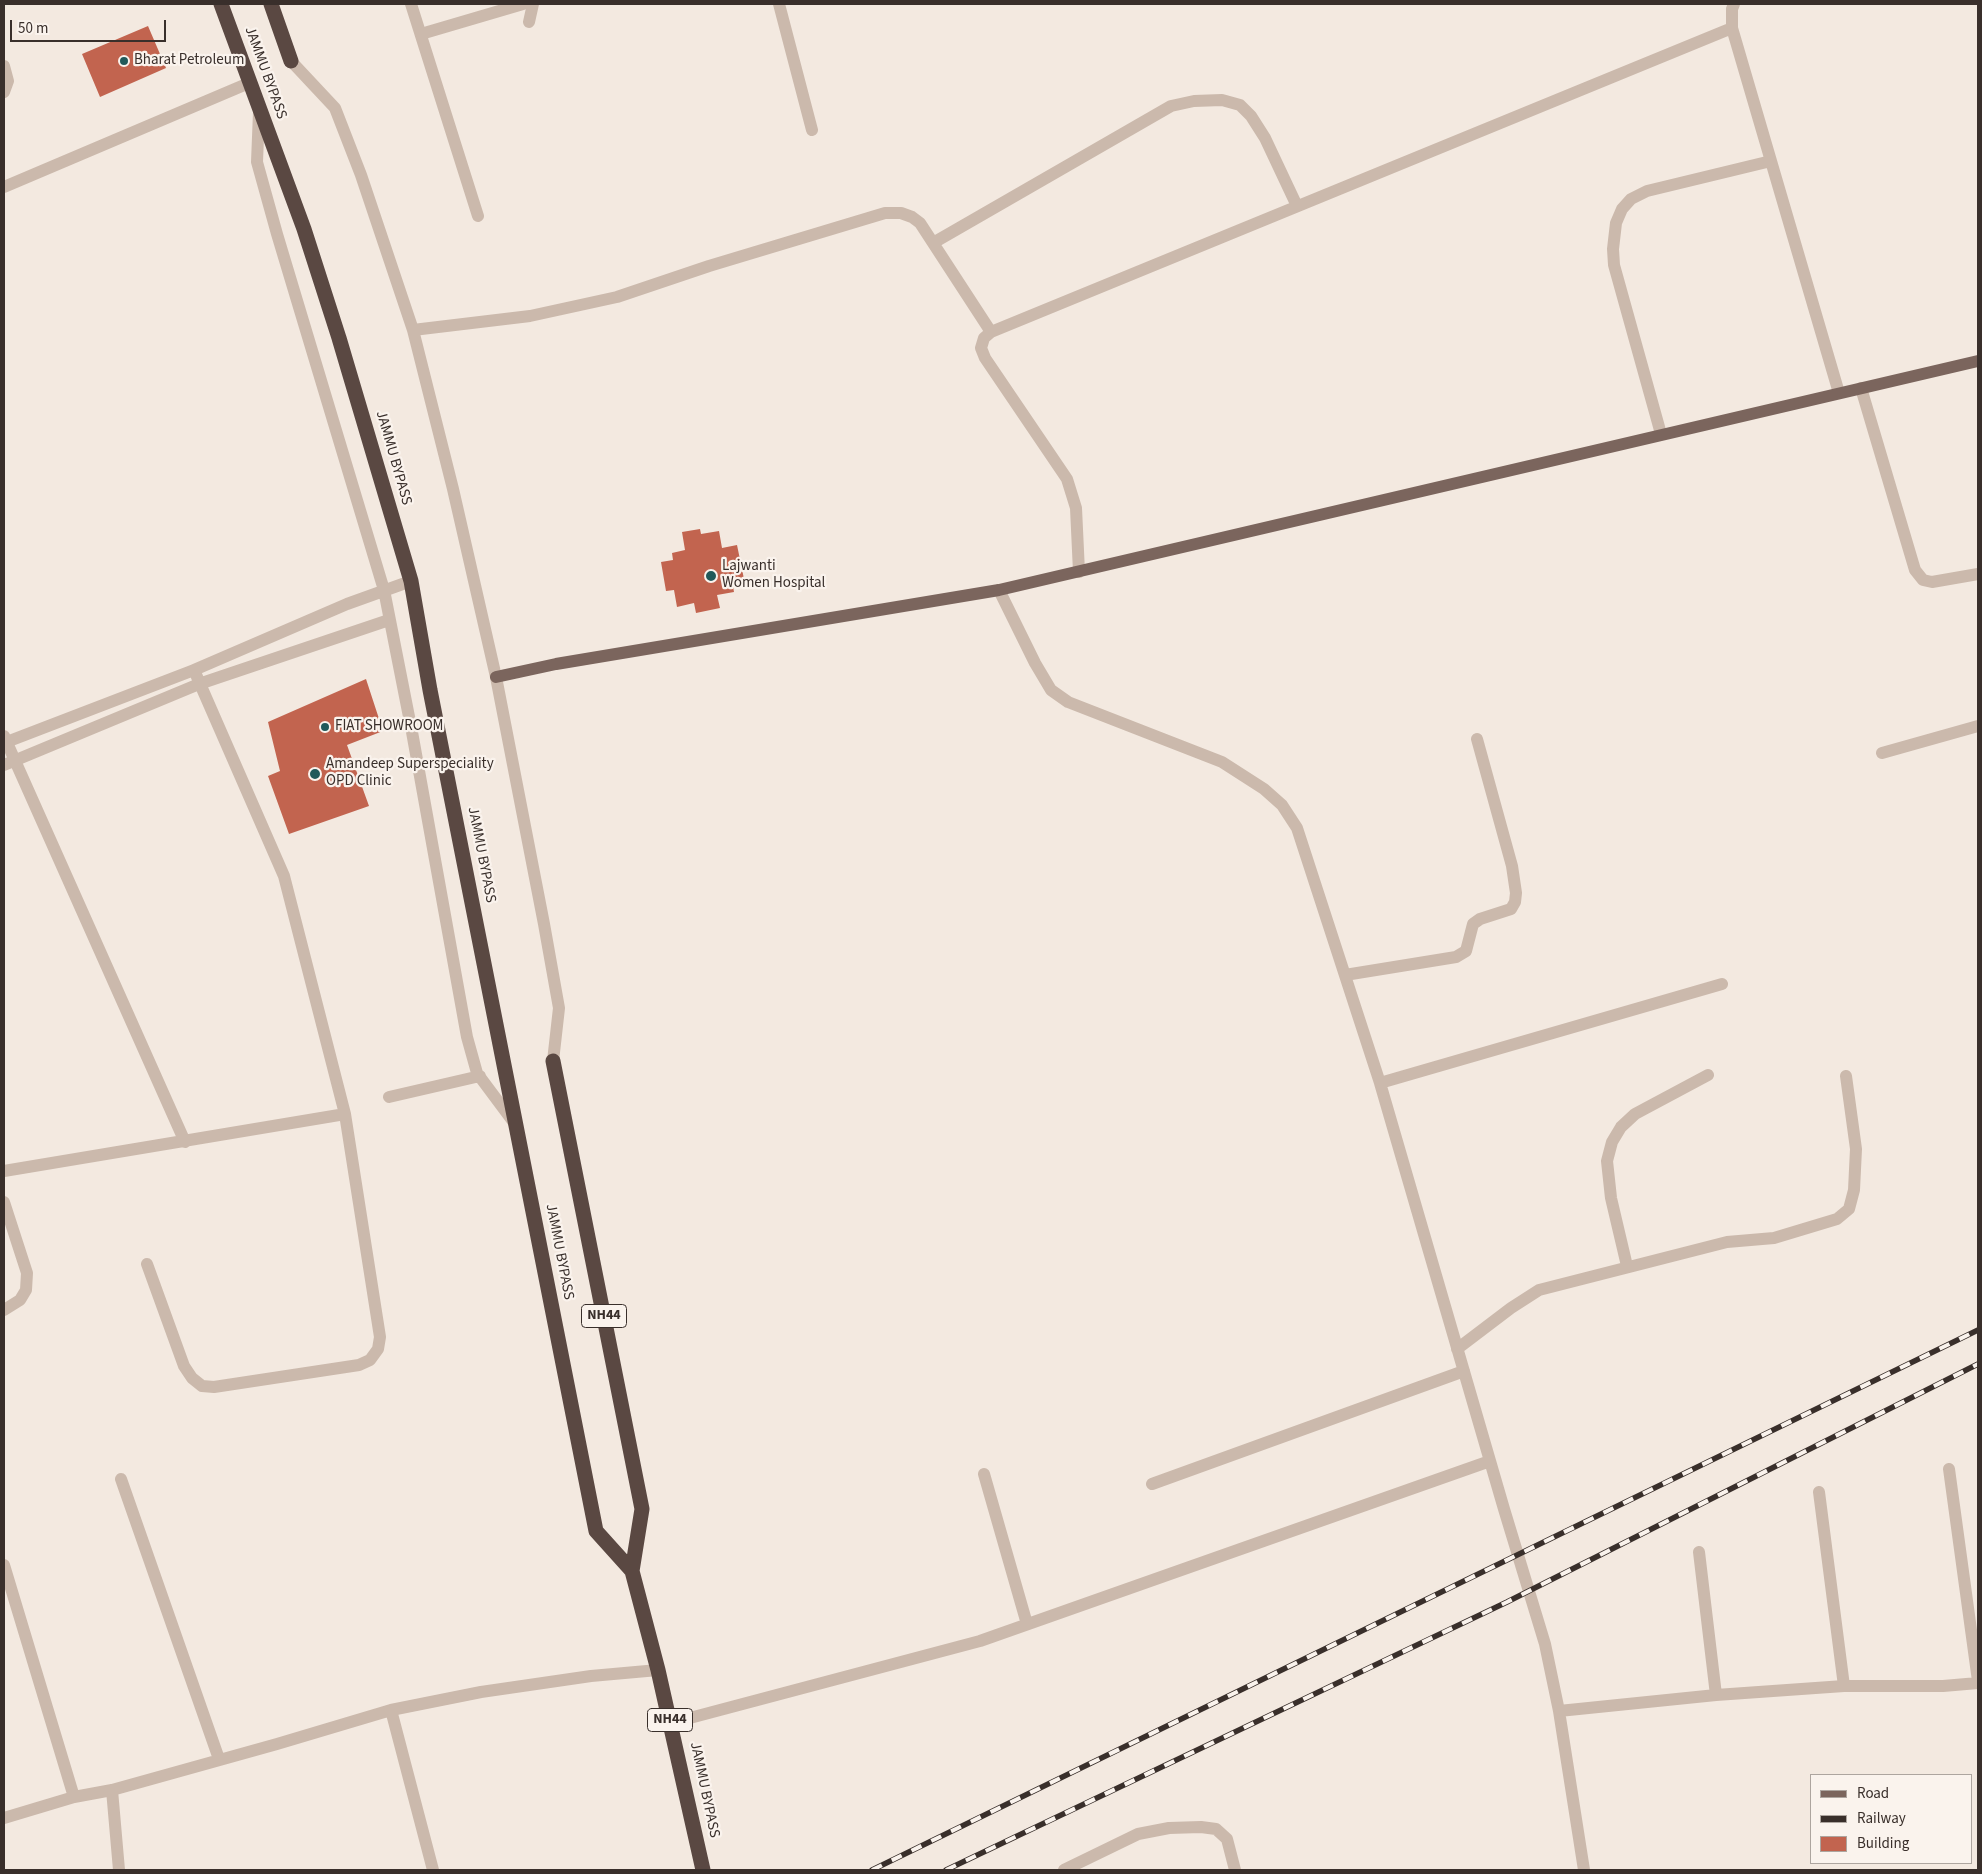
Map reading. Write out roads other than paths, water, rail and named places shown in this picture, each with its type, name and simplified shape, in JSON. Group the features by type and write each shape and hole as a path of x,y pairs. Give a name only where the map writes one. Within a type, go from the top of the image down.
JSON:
{"highway":[{"name":"JAMMU BYPASS","path":"221,4 304,229 339,338 411,581 428,680 596,1531 632,1572"},
{"name":"JAMMU BYPASS","path":"271,4 292,61"},
{"name":"JAMMU BYPASS","path":"553,1061 642,1508 632,1572 671,1723 703,1870"}],"main road":[{"path":"496,677 556,664 1000,590 1978,361"}],"street":[{"path":"411,4 478,216"},
{"path":"421,34 522,4"},
{"path":"529,22 533,4"},
{"path":"779,4 812,130"},
{"path":"1734,4 1732,9 1732,28 1839,393"},
{"path":"1080,572 1076,508 1068,479 985,358 981,348 984,338 991,332 1732,28"},
{"path":"292,61 335,108 361,175 413,330 453,488 496,677 559,1008 553,1061"},
{"path":"4,66 8,81 4,92"},
{"path":"4,187 249,83"},
{"path":"933,243 1171,106 1194,101 1222,100 1240,106 1251,116 1265,138 1297,206"},
{"path":"259,109 257,162 279,243 384,590 412,732 466,1037 480,1076 516,1126"},
{"path":"1661,434 1614,265 1613,249 1616,223 1622,209 1631,199 1647,191 1771,161"},
{"path":"413,330 530,316 617,297 709,266 884,213 901,213 912,217 920,223 991,332"},
{"path":"1861,388 1915,570 1923,580 1932,582 1978,574"},
{"path":"186,1142 9,762 5,740 194,670 347,604 411,581"},
{"path":"1000,590 1034,663 1051,690 1068,702 1222,762 1264,789 1282,805 1297,828 1380,1083 1490,1461 1546,1644 1559,1711 1584,1870"},
{"path":"9,762 199,684 389,620"},
{"path":"147,1264 184,1366 192,1378 202,1386 214,1387 345,1368 370,1360 378,1349 380,1337 345,1114 284,876 194,670"},
{"path":"1882,753 1978,726"},
{"path":"1345,975 1456,957 1466,951 1473,924 1480,919 1511,909 1515,902 1516,893 1512,866 1477,739"},
{"path":"1380,1083 1722,984"},
{"path":"1627,1266 1611,1198 1607,1161 1612,1142 1621,1127 1635,1114 1708,1074"},
{"path":"389,1097 480,1076"},
{"path":"1457,1349 1510,1308 1539,1290 1727,1242 1774,1238 1837,1219 1849,1209 1854,1190 1856,1149 1846,1076"},
{"path":"4,1171 345,1114"},
{"path":"4,1202 27,1273 26,1290 20,1300 4,1310"},
{"path":"1152,1484 1464,1371"},
{"path":"671,1723 980,1641 1490,1461"},
{"path":"1559,1711 1716,1695 1844,1686 1943,1686 1978,1682 1949,1469"},
{"path":"984,1474 1027,1624"},
{"path":"121,1479 219,1759"},
{"path":"1819,1492 1844,1686"},
{"path":"1699,1552 1716,1695"},
{"path":"4,1565 74,1797"},
{"path":"4,1818 74,1797 112,1790 391,1710 481,1692 591,1676 658,1670"},
{"path":"391,1710 433,1870"},
{"path":"112,1790 120,1870"},
{"path":"1064,1870 1138,1834 1169,1828 1201,1827 1216,1829 1227,1839 1235,1870"}],"railway":[{"path":"872,1870 1978,1330"},
{"path":"946,1870 1507,1602 1978,1364"}],"place":[{"name":"Bharat Petroleum","path":"124,61"},
{"name":"Lajwanti Women Hospital","path":"711,576"},
{"name":"FIAT SHOWROOM","path":"325,727"},
{"name":"Amandeep Superspeciality OPD Clinic","path":"315,774"}]}
